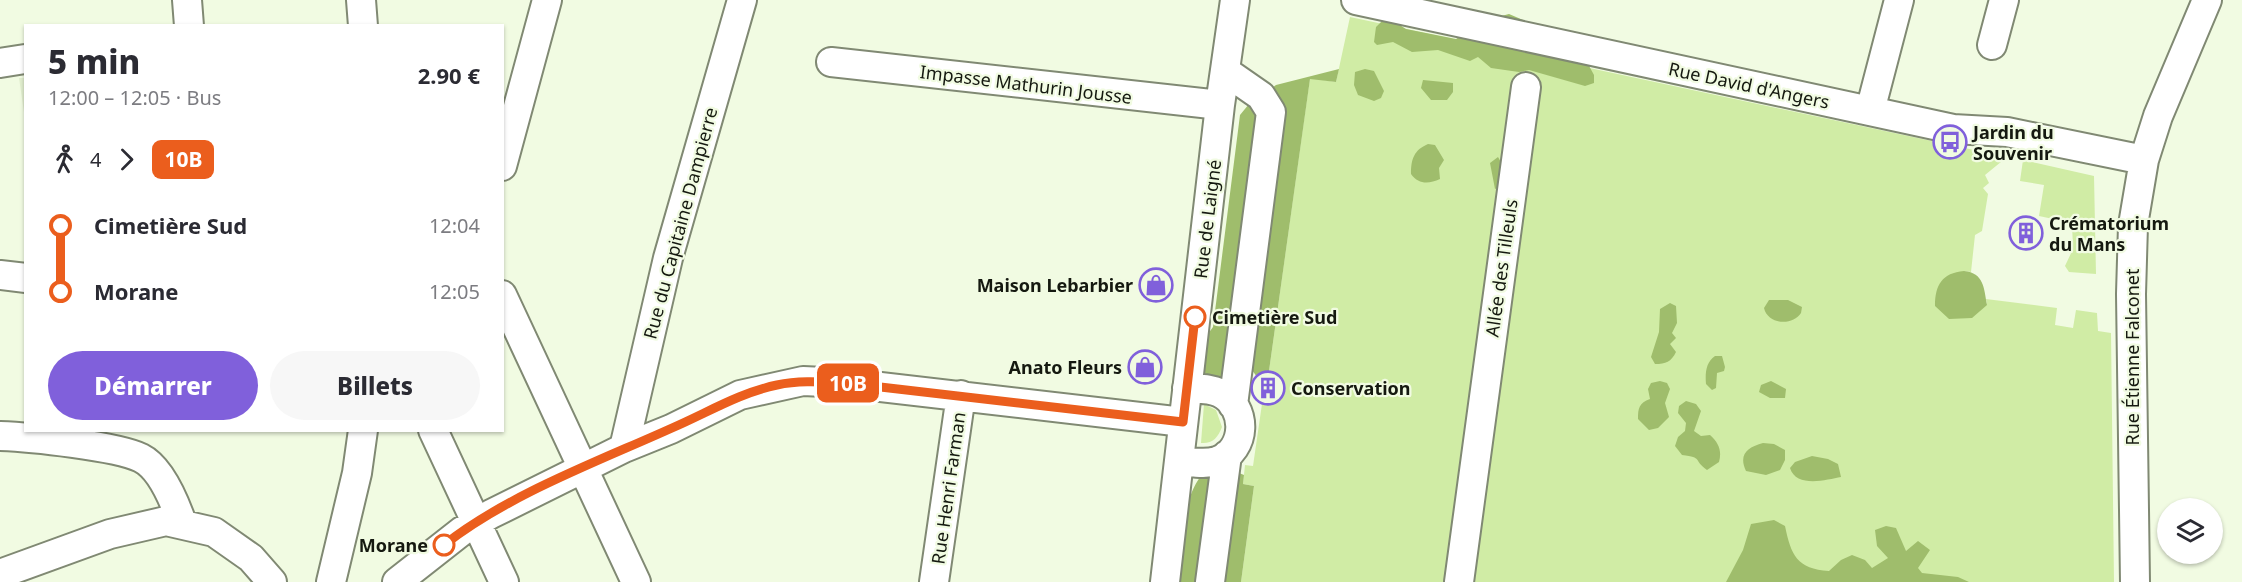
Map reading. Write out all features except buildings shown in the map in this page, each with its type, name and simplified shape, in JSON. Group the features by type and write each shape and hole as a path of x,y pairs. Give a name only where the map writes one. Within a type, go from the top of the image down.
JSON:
{"street":[{"path":"187,0 189,24"},
{"path":"361,0 363,24"},
{"path":"504,159 547,0"},
{"name":"Rue du Capitaine Dampierre","path":"624,448 668,258 742,0"},
{"name":"Rue de Laigné","path":"1165,582 1220,105 1235,0"},
{"name":"Rue David d'Angers","path":"1356,0 1953,129 2007,132 2144,160"},
{"path":"1870,111 1899,0"},
{"path":"1992,45 2004,0"},
{"name":"Rue Étienne Falconet","path":"2134,582 2131,294 2133,225 2144,160 2158,116 2207,0"},
{"path":"0,63 24,59"},
{"name":"Impasse Mathurin Jousse","path":"831,62 1220,105"},
{"path":"1225,71 1261,96 1271,112 1233,405"},
{"name":"Allée des Tilleuls","path":"1459,582 1526,87"},
{"path":"0,275 24,278"},
{"path":"504,299 636,582"},
{"path":"397,582 477,521 584,467 671,429 740,395 778,385 803,381 846,383 1183,422"},
{"path":"1180,461 1206,463 1227,455 1236,445 1240,433 1240,421 1233,405 1219,393 1187,388"},
{"name":"Rue Henri Farman","path":"934,582 961,395"},
{"path":"331,582 357,473 363,432"},
{"path":"434,432 504,582"},
{"path":"0,436 103,449 141,458 165,485 182,523"},
{"path":"1210,582 1227,455"},
{"path":"0,574 110,534 166,521 214,532 251,558 272,582"}],"shaded area":[{"path":"19,78 24,78 24,112"}],"green space":[{"path":"1509,14 1530,23 1533,34 1522,50 1572,58 1588,64 1594,75 1594,83 1585,86 1529,70 1519,72 1491,68 1478,57 1470,61 1438,50 1412,52 1393,42 1377,45 1374,42 1376,27 1383,20 1395,22 1406,29 1456,39 1486,20"},
{"name":"Cimetière Sud","path":"1350,17 2007,157 1985,175 1989,183 1983,188 1988,194 1982,231 1975,235 1971,272 1964,271 1987,305 1986,299 2057,308 2055,325 2073,328 2076,310 2097,313 2098,331 2111,333 2114,582 1241,582 1254,486 1243,484 1245,465 1253,466 1263,397 1254,396 1257,377 1268,378 1310,78 1336,82"},
{"path":"1339,69 1336,82 1310,79 1268,378 1257,377 1252,370 1225,377 1218,382 1201,378 1205,338 1213,327 1240,115 1249,104 1276,85"},
{"path":"1365,69 1374,71 1384,91 1381,98 1374,101 1358,95 1354,85 1355,72"},
{"path":"1423,80 1453,83 1453,92 1447,100 1431,100 1421,88"},
{"path":"1428,144 1435,145 1444,160 1439,168 1440,179 1424,182 1414,178 1411,169 1416,152"},
{"path":"1498,157 1502,164 1500,187 1495,189 1490,163"},
{"path":"2023,160 2094,176 2096,274 2069,272 2065,266 2073,249 2072,223 2039,216 2044,185 2020,181"},
{"path":"1964,271 1976,275 1982,282 1987,305 1972,318 1949,319 1935,306 1936,292 1945,277"},
{"path":"1769,300 1788,300 1802,307 1801,313 1787,322 1770,318 1764,308"},
{"path":"1670,303 1676,306 1677,323 1672,333 1676,338 1670,344 1676,352 1668,362 1655,364 1651,357 1659,332 1660,309"},
{"path":"1715,356 1722,356 1725,367 1724,371 1717,373 1716,388 1712,390 1706,384 1706,372 1710,361"},
{"path":"1660,381 1667,383 1670,389 1665,403 1669,417 1658,428 1649,430 1638,419 1639,409 1643,402 1650,399 1648,389 1651,383"},
{"path":"1771,381 1786,389 1785,398 1770,398 1759,392 1761,385"},
{"path":"1686,401 1696,404 1701,411 1694,431 1701,436 1710,435 1719,447 1719,462 1707,470 1696,458 1682,455 1675,446 1678,437 1685,431 1686,423 1678,413 1679,406"},
{"path":"1204,404 1216,410 1222,427 1214,440 1201,443"},
{"path":"1763,443 1774,444 1785,450 1785,460 1780,470 1766,475 1746,471 1743,460 1746,452"},
{"path":"1812,456 1828,459 1838,464 1841,477 1812,481 1798,478 1793,474 1790,468 1795,462"},
{"path":"1234,471 1244,475 1243,484 1254,486 1241,582 1180,582 1186,513 1194,487 1201,476"},
{"path":"1774,520 1785,526 1797,559 1818,570 1829,571 1841,560 1852,555 1865,560 1872,568 1888,558 1877,546 1875,530 1886,526 1896,528 1906,551 1918,541 1930,550 1918,568 1922,573 1958,577 1969,582 1726,582 1743,550 1751,524"}],"bus line":[{"name":"10B","path":"444,545 491,514 624,448 671,429 740,395 778,385 803,381 846,383 1183,422 1195,317"}],"place":[{"name":"Jardin du Souvenir","path":"1950,142"},
{"name":"Crématorium du Mans","path":"2026,233"},
{"name":"Maison Lebarbier","path":"1156,285"},
{"name":"Cimetière Sud","path":"1195,317"},
{"name":"Anato Fleurs","path":"1145,367"},
{"name":"Conservation","path":"1268,388"},
{"name":"Morane","path":"444,545"}]}
